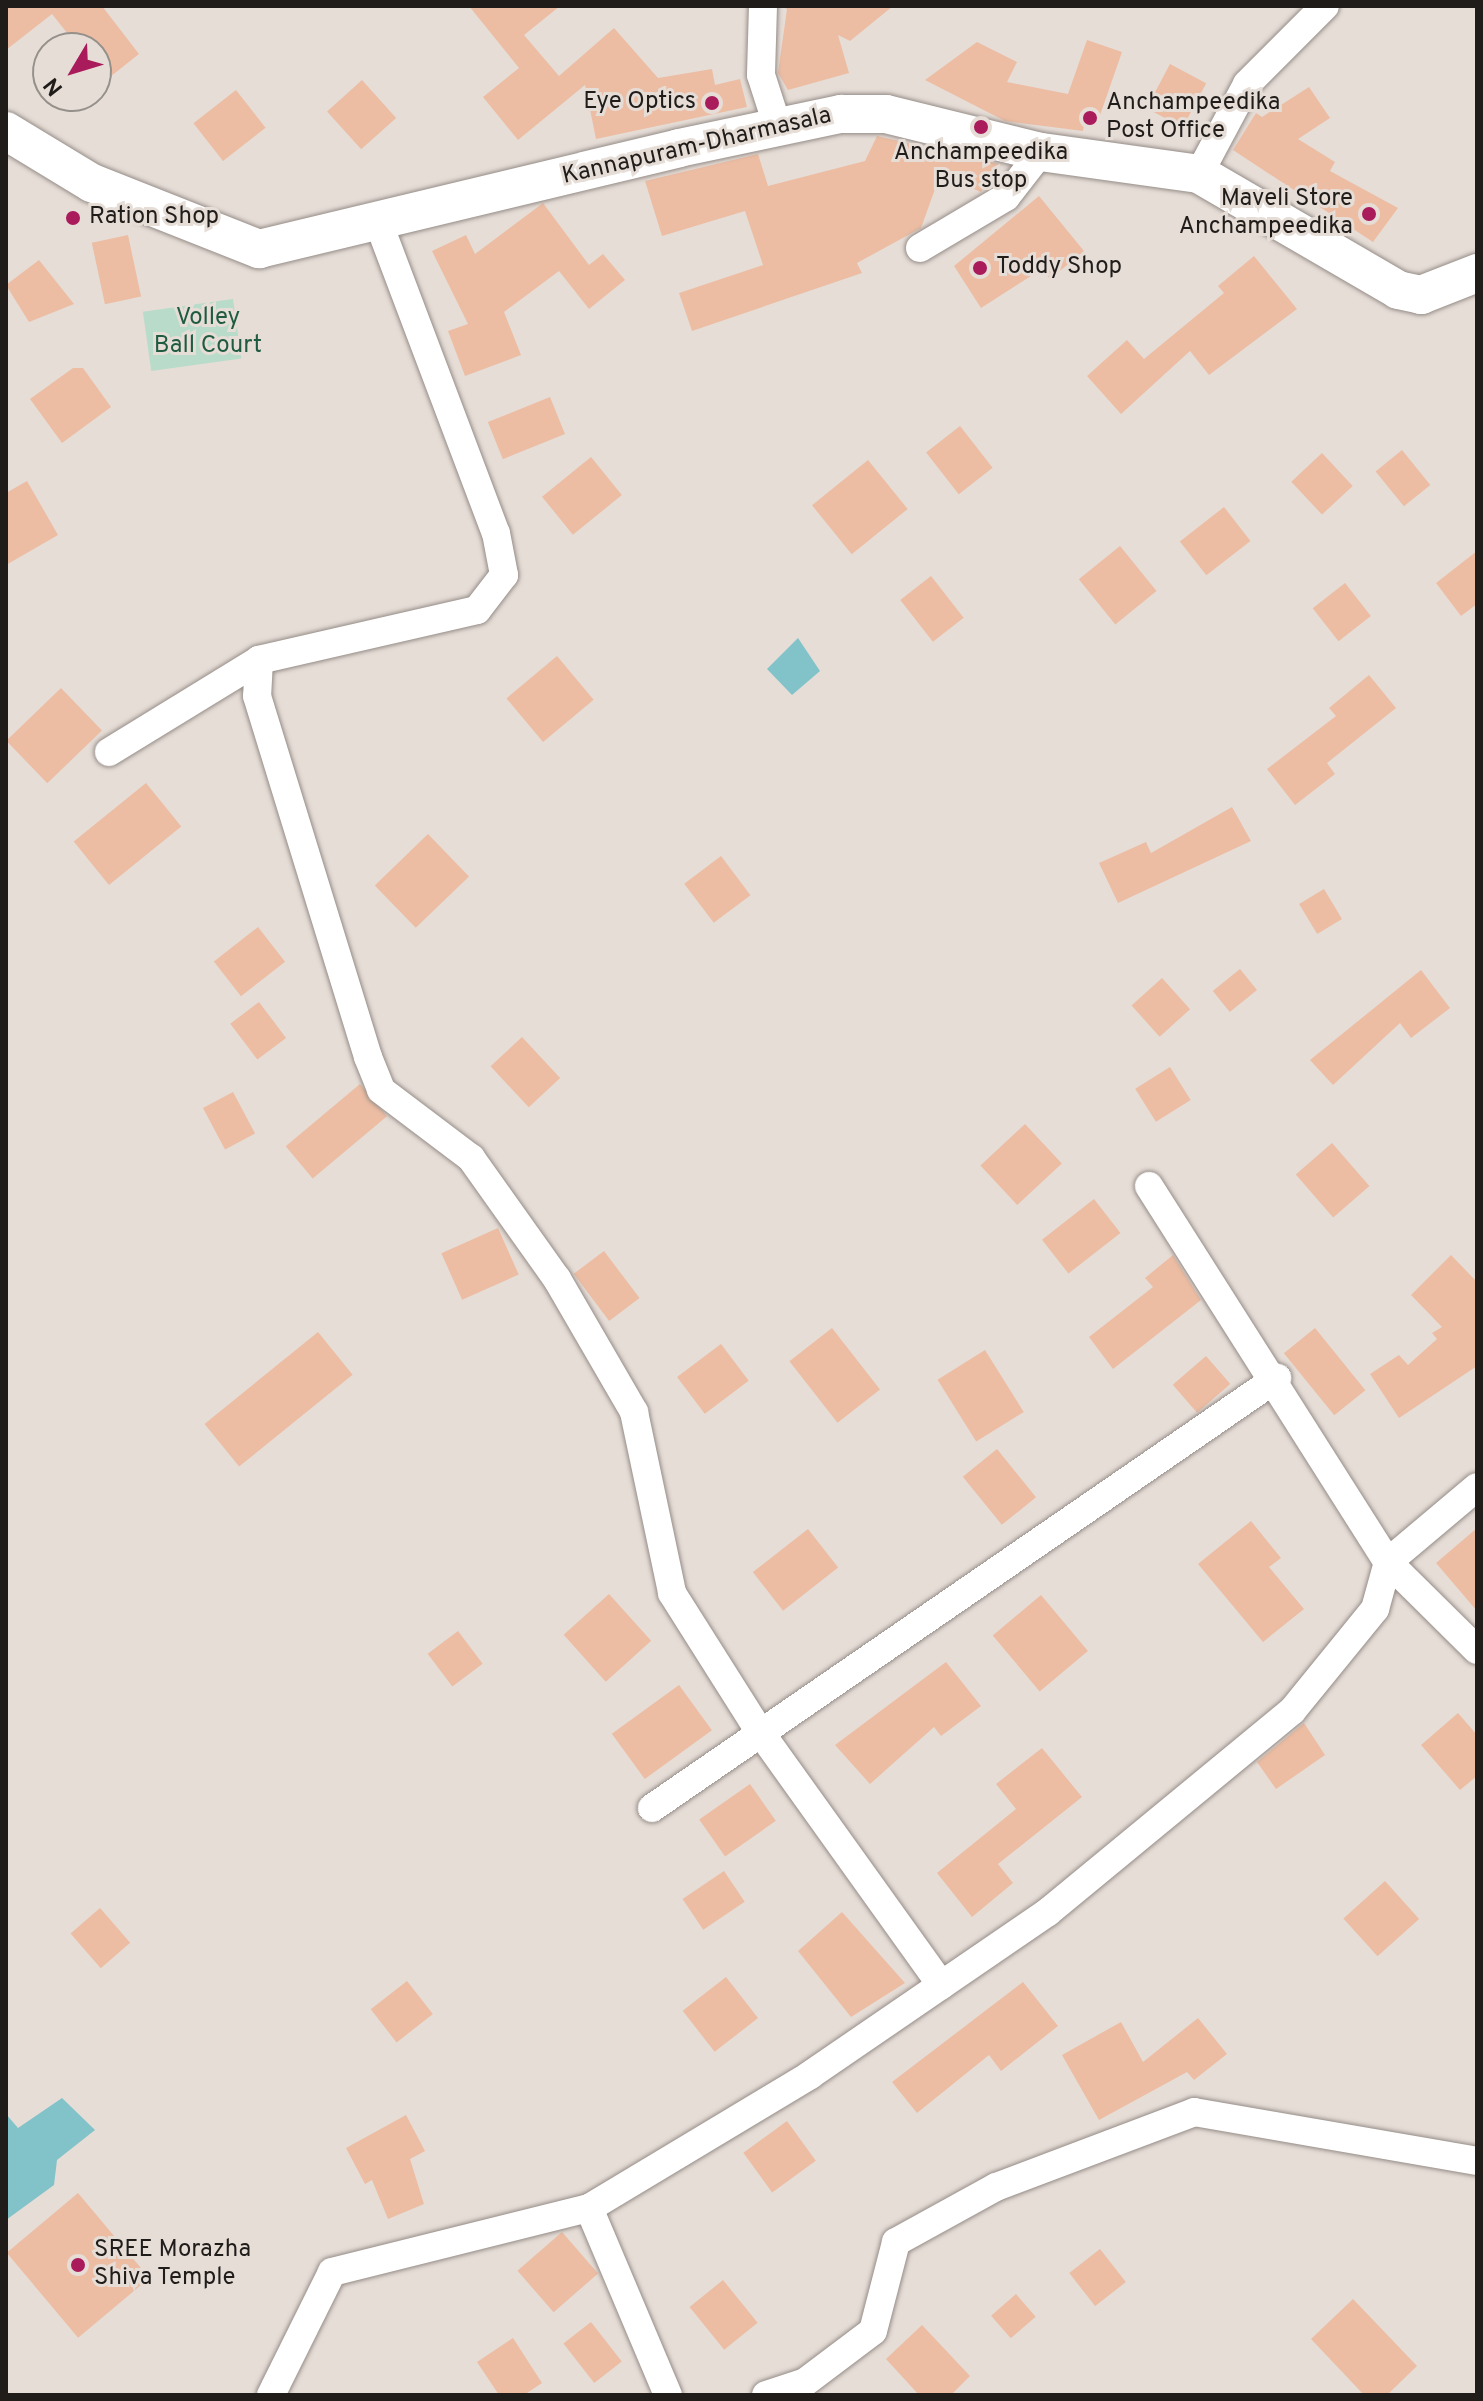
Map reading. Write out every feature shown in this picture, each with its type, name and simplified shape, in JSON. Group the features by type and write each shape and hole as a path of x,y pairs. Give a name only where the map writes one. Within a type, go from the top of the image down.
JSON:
{"main road":[{"name":"Kannapuram-Dharmasala","path":"6,131 92,183 259,249 379,224 841,114 886,114 1041,152 1199,174 1398,290 1421,295 1477,273"}],"street":[{"path":"763,6 761,75 778,128"},
{"path":"1199,174 1247,84 1325,6"},
{"path":"920,248 1006,197 1041,152"},
{"path":"109,752 259,660 477,610 504,575 496,533 379,224"},
{"path":"259,660 257,696 381,1090 471,1158 557,1279 634,1412 672,1593 758,1729 941,1985"},
{"path":"1149,1186 1277,1378 1388,1562 1477,1650"},
{"path":"652,1808 758,1729 1277,1378"},
{"path":"271,2395 332,2272 589,2208 810,2075 1048,1912 1292,1711 1375,1609 1388,1562 1477,1487"},
{"path":"766,2395 804,2383 873,2331 896,2242 996,2187 1194,2112 1477,2161"},
{"path":"589,2208 668,2395"}],"green space":[{"name":"Volley Ball Court","path":"233,299 241,358 151,371 143,312"}],"water":[{"path":"798,638 820,671 792,695 767,669"},
{"path":"62,2098 95,2130 57,2160 54,2185 6,2220 6,2114 18,2128"}],"building":[{"path":"6,6 102,6 139,54 112,75 112,32 66,32 52,14 6,50"},
{"path":"469,6 560,6 524,35 559,76 614,28 658,78 712,69 715,85 740,79 747,107 596,139 585,85 518,140 483,97 519,68"},
{"path":"781,6 893,6 850,41 838,35 849,73 788,90 778,73 787,9"},
{"path":"1087,40 1122,52 1098,121 1086,116 1083,131 1005,121 925,80 977,42 1017,62 1007,82 1068,94"},
{"path":"1170,64 1206,83 1183,127 1147,108"},
{"path":"362,80 396,118 361,149 327,111"},
{"path":"1309,87 1330,118 1298,139 1335,162 1330,171 1398,208 1373,242 1233,150 1256,113 1262,117"},
{"path":"236,90 266,128 223,161 193,123"},
{"path":"877,136 999,164 981,192 940,175 921,228 857,263 862,273 692,331 679,293 763,265 745,211 662,236 645,181 758,154 768,186 865,161"},
{"path":"1039,196 1084,251 1050,279 1042,269 981,308 954,266"},
{"path":"543,203 589,265 603,254 625,280 589,309 559,271 504,312 521,355 465,376 448,331 468,324 432,251 466,235 475,254"},
{"path":"128,235 141,297 105,304 92,243"},
{"path":"1254,256 1297,309 1209,375 1190,351 1121,414 1087,376 1127,340 1144,359 1224,293 1218,286"},
{"path":"39,260 74,304 29,322 6,285"},
{"path":"73,368 83,368 111,407 62,443 30,399"},
{"path":"550,397 565,434 503,459 488,422"},
{"path":"960,426 993,468 959,494 926,452"},
{"path":"1402,450 1430,485 1404,506 1376,471"},
{"path":"1322,453 1353,486 1322,515 1291,482"},
{"path":"591,457 622,495 573,535 542,497"},
{"path":"868,460 908,509 852,554 812,505"},
{"path":"27,481 58,535 6,565 6,493"},
{"path":"1224,507 1250,541 1206,575 1180,541"},
{"path":"1120,546 1157,591 1115,624 1079,579"},
{"path":"1477,551 1477,604 1461,616 1436,583"},
{"path":"931,576 964,618 933,642 900,600"},
{"path":"1345,583 1371,616 1339,641 1313,608"},
{"path":"557,656 594,700 543,742 506,698"},
{"path":"1369,675 1396,708 1327,763 1335,774 1295,805 1267,769 1336,716 1329,708"},
{"path":"61,688 102,730 47,783 6,741"},
{"path":"146,783 181,827 109,885 74,842"},
{"path":"1232,807 1251,841 1118,903 1099,863 1146,842 1151,853"},
{"path":"428,834 469,876 416,928 375,885"},
{"path":"721,856 750,895 714,923 684,884"},
{"path":"1324,889 1342,919 1317,934 1299,904"},
{"path":"258,927 285,962 241,996 214,961"},
{"path":"1240,969 1257,990 1230,1012 1213,991"},
{"path":"1421,970 1450,1008 1411,1038 1400,1023 1333,1085 1310,1060"},
{"path":"1162,978 1190,1009 1160,1037 1132,1005"},
{"path":"259,1002 286,1038 257,1060 230,1024"},
{"path":"522,1037 560,1078 529,1107 491,1066"},
{"path":"1170,1067 1191,1100 1156,1122 1135,1089"},
{"path":"360,1084 387,1116 313,1179 286,1146"},
{"path":"233,1092 255,1133 225,1149 203,1108"},
{"path":"1025,1124 1062,1163 1017,1205 980,1166"},
{"path":"1332,1143 1369,1186 1333,1218 1296,1174"},
{"path":"1094,1199 1120,1233 1068,1274 1042,1240"},
{"path":"498,1228 519,1275 462,1300 441,1253"},
{"path":"604,1251 640,1298 609,1321 574,1274"},
{"path":"1173,1255 1201,1300 1113,1369 1089,1337 1153,1287 1145,1278"},
{"path":"1451,1255 1477,1282 1477,1366 1399,1418 1370,1374 1399,1355 1408,1365 1437,1339 1432,1333 1442,1327 1411,1295"},
{"path":"832,1328 880,1389 837,1423 789,1361"},
{"path":"1315,1328 1365,1390 1334,1415 1284,1353"},
{"path":"318,1332 353,1375 239,1467 205,1424"},
{"path":"721,1344 749,1381 705,1414 677,1377"},
{"path":"985,1350 1024,1412 976,1442 938,1380"},
{"path":"1206,1356 1230,1384 1197,1413 1173,1385"},
{"path":"997,1449 1036,1497 1002,1525 963,1477"},
{"path":"1251,1521 1281,1558 1269,1567 1304,1609 1263,1642 1198,1564"},
{"path":"1477,1528 1477,1611 1436,1563"},
{"path":"808,1529 838,1568 783,1611 753,1572"},
{"path":"609,1594 651,1641 606,1682 564,1635"},
{"path":"1041,1595 1088,1651 1040,1691 993,1635"},
{"path":"458,1631 483,1664 452,1687 428,1654"},
{"path":"946,1662 981,1706 941,1736 934,1727 870,1784 835,1745"},
{"path":"679,1685 712,1730 645,1779 612,1734"},
{"path":"1458,1713 1477,1735 1477,1776 1460,1790 1421,1745"},
{"path":"1304,1723 1325,1755 1276,1789 1257,1762"},
{"path":"1042,1748 1082,1797 998,1864 1013,1883 972,1917 937,1873 1016,1809 996,1784"},
{"path":"750,1784 776,1821 725,1856 699,1820"},
{"path":"724,1871 745,1902 703,1930 683,1899"},
{"path":"1385,1881 1419,1919 1378,1956 1343,1918"},
{"path":"100,1908 130,1943 101,1968 71,1934"},
{"path":"842,1912 905,1983 851,2017 798,1951"},
{"path":"726,1977 758,2018 715,2052 683,2011"},
{"path":"407,1981 433,2014 397,2042 371,2009"},
{"path":"1023,1982 1058,2026 1001,2071 989,2055 917,2113 892,2082"},
{"path":"1198,2018 1227,2054 1194,2080 1187,2072 1099,2120 1062,2055 1121,2022 1143,2062"},
{"path":"406,2115 425,2151 410,2159 424,2204 388,2219 372,2180 365,2184 346,2148"},
{"path":"787,2121 816,2161 772,2192 743,2153"},
{"name":"SREE Morazha Shiva Temple","path":"78,2193 149,2278 78,2338 7,2253"},
{"path":"562,2232 598,2274 554,2312 517,2271"},
{"path":"1100,2249 1126,2282 1095,2306 1069,2273"},
{"path":"723,2280 758,2323 724,2350 690,2307"},
{"path":"1016,2294 1036,2317 1011,2338 991,2316"},
{"path":"1353,2299 1417,2366 1387,2395 1364,2395 1311,2339"},
{"path":"591,2322 622,2361 594,2383 563,2344"},
{"path":"922,2325 970,2376 951,2395 919,2395 886,2359"},
{"path":"513,2338 542,2383 524,2395 499,2395 477,2362"}],"place":[{"name":"Eye Optics","path":"712,103"},
{"name":"Anchampeedika Post Office","path":"1090,118"},
{"name":"Anchampeedika Bus stop","path":"981,127"},
{"name":"Maveli Store Anchampeedika","path":"1369,214"},
{"name":"Ration Shop","path":"73,218"},
{"name":"Toddy Shop","path":"980,268"},
{"name":"SREE Morazha Shiva Temple","path":"78,2265"}]}
